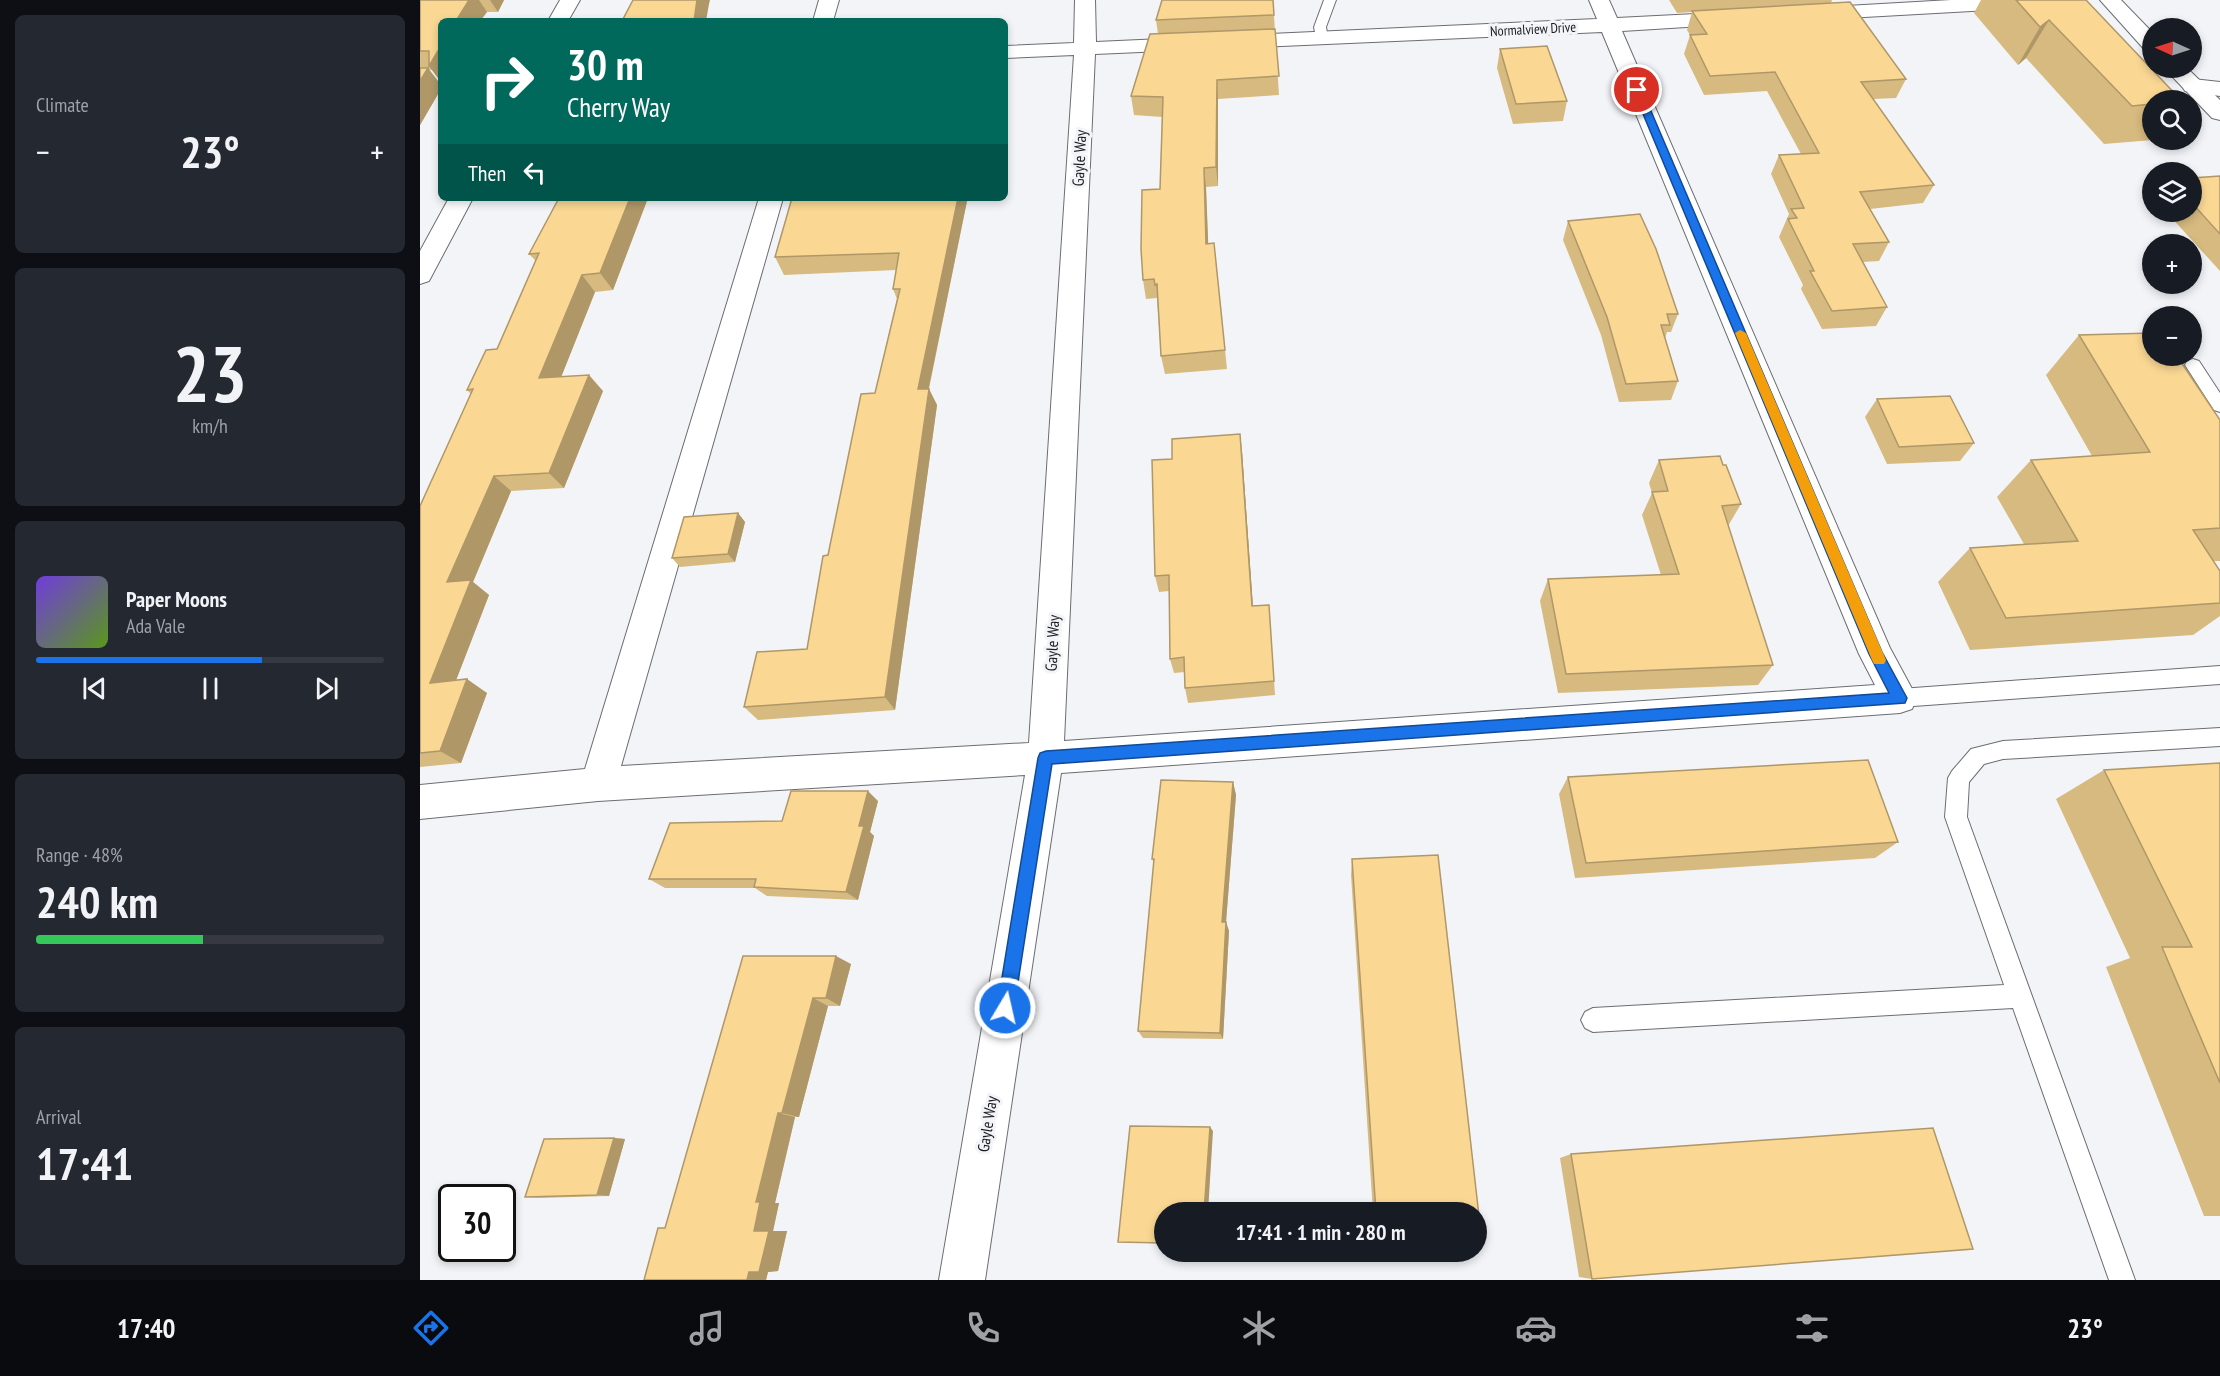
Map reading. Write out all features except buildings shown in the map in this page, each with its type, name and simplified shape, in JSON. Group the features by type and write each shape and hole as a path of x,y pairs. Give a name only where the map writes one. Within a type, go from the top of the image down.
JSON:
{"street":[{"path":"560,18 570,0"},
{"path":"824,18 829,0"},
{"name":"Gayle Way","path":"962,1280 1046,758 1085,49 1085,0"},
{"path":"1788,15 1844,6 2061,0"},
{"path":"2110,0 2142,34"},
{"path":"420,802 598,784 1046,758 1900,698 1876,654 1604,12"},
{"name":"Normalview Drive","path":"1008,52 1322,38 1604,12 1752,17"},
{"path":"2185,78 2220,113"},
{"path":"2193,86 2220,89"},
{"path":"420,275 459,201"},
{"path":"598,784 770,201"}],"lane":[{"path":"1322,38 1320,27 1330,0"},
{"path":"2194,366 2220,406"},
{"path":"1900,698 2220,675"},
{"path":"2122,1280 1956,817 1959,778 1978,756 2003,750 2220,737"},
{"path":"1593,1020 2020,996"}],"slow traffic":[{"path":"1740,333 1879,660"}],"route":[{"path":"1005,1008 1046,758 1900,698 1876,654 1637,90"}]}
